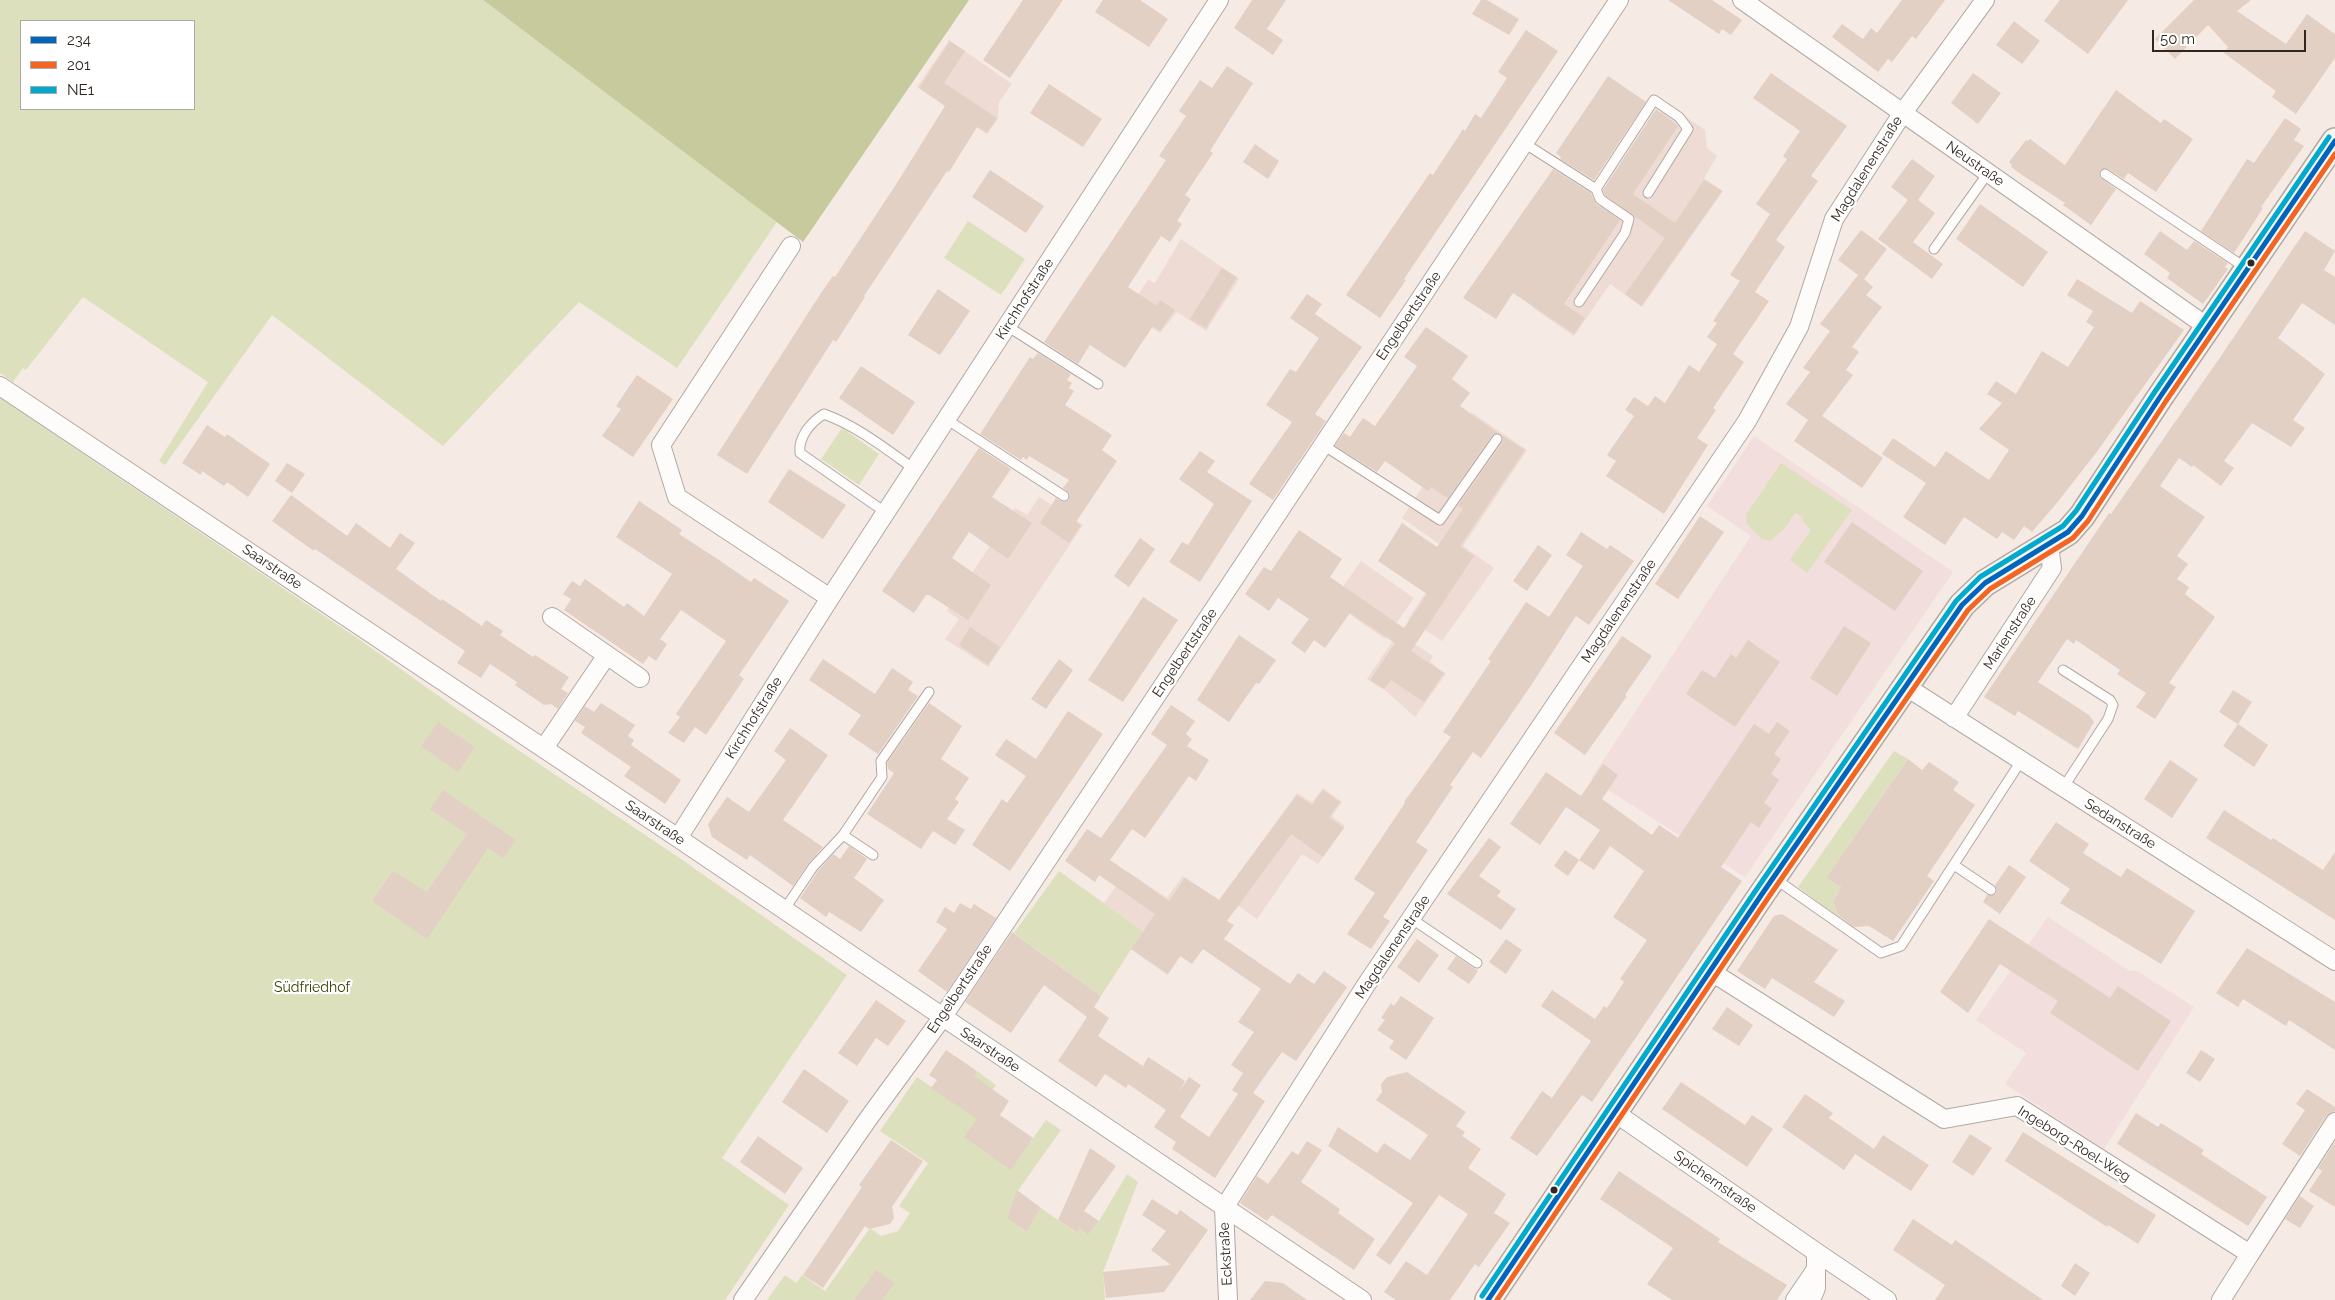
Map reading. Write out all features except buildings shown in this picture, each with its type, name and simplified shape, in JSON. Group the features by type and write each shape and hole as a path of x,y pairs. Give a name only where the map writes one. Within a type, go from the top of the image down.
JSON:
{"street":[{"name":"Kirchhofstraße","path":"678,838 830,598 1219,0"},
{"name":"Engelbertstraße","path":"742,1300 868,1118 942,1018 1619,0"},
{"name":"Neustraße","path":"1742,0 2209,328"},
{"name":"Magdalenenstraße","path":"1224,1208 1412,918 1747,421 1798,327 1834,219 1902,114 1985,0"},
{"path":"1488,1300 1774,877 1962,605 1985,583 2068,532 2082,516 2160,397 2209,328 2335,141"},
{"path":"791,246 661,445 676,497 830,598"},
{"name":"Saarstraße","path":"0,386 544,748 1362,1300"},
{"name":"Marienstraße","path":"1954,718 2052,568 2049,545"},
{"path":"552,617 640,678"},
{"path":"544,748 607,655"},
{"name":"Sedanstraße","path":"1905,686 2335,961"},
{"name":"Ingeborg-Roel-Weg","path":"1710,971 1944,1119 2017,1106 2250,1254"},
{"name":"Spichernstraße","path":"1614,1112 1887,1300"},
{"path":"2221,1300 2335,1122"},
{"name":"Eckstraße","path":"1224,1208 1228,1300"},
{"path":"1811,1300 1816,1288 1816,1252"},
{"path":"1796,1300 1816,1269"}],"lane":[{"path":"1596,189 1654,100 1679,117 1688,129 1648,193"},
{"path":"1524,143 1596,189 1600,199 1629,219 1625,232 1579,302"},
{"path":"1934,249 1988,173"},
{"path":"2104,174 2248,270"},
{"path":"1007,326 1098,384"},
{"path":"886,512 800,453 799,444 806,432 815,419 824,414 869,437 914,469"},
{"path":"946,419 1064,496"},
{"path":"1323,445 1440,520 1497,439"},
{"path":"2063,670 2110,700 2113,705 2108,719 2063,788"},
{"path":"784,910 813,867 843,836 882,776 881,760 929,692"},
{"path":"1774,877 1880,953 1901,946 2021,761"},
{"path":"843,836 873,855"},
{"path":"1954,865 1991,890"},
{"path":"1412,918 1477,963"}],"shaded area":[{"path":"949,40 1012,84 999,102 998,119 987,134 917,87"},
{"path":"1667,104 1705,130 1707,148 1717,156 1704,178 1723,191 1642,307 1610,284 1574,336 1532,307"},
{"path":"1181,239 1239,279 1206,331 1177,312 1160,333 1126,312 1148,280 1155,283"},
{"path":"1471,412 1527,450 1463,546 1494,568 1442,641 1408,619 1452,553 1402,518"},
{"path":"1754,436 1953,572 1745,877 1591,779 1751,536 1707,506"},
{"path":"1039,497 1083,525 988,667 945,639 959,619 947,611 1015,508 1027,515"},
{"path":"1361,561 1414,598 1385,639 1332,602"},
{"path":"1398,633 1433,656 1430,662 1446,674 1415,717 1386,691 1367,679"},
{"path":"1323,788 1342,802 1332,816 1345,826 1318,864 1302,854 1257,919 1223,895 1297,793 1312,802"},
{"path":"1127,871 1167,898 1183,876 1221,901 1167,975 1131,949 1143,931 1104,903"},
{"path":"2048,917 2130,971 2137,971 2194,1007 2104,1149 2005,1084 2026,1053 1976,1020"}],"green space":[{"path":"0,0 483,0 777,222 677,368 579,302 443,446 272,315 165,465 159,461 208,382 83,297 26,370 23,368 13,382 0,373"},
{"path":"483,0 969,0 803,242"},
{"path":"968,221 1025,259 1001,295 944,258"},
{"name":"Südfriedhof","path":"0,398 360,640 454,707 678,857 847,975 722,1158 789,1205 725,1300 0,1300"},
{"path":"842,428 879,454 859,485 821,459"},
{"path":"1781,463 1852,510 1807,573 1790,560 1811,530 1800,515 1795,513 1784,529 1770,541 1762,539 1747,524 1746,515"},
{"path":"1894,751 1908,759 1826,878 1841,887 1833,902 1839,917 1798,887"},
{"path":"1059,871 1143,931 1101,996 1014,933"},
{"path":"977,1071 996,1085 980,1109 1011,1169 1046,1120 1061,1130 1017,1192 1007,1217 1025,1232 1041,1208 1076,1233 1080,1228 1088,1235 1099,1221 1127,1174 1138,1182 1103,1272 1105,1300 767,1300 785,1275 796,1283 802,1275 825,1291 870,1228 881,1236 898,1231 910,1213 899,1206 928,1163 880,1131 917,1077 955,1103"}],"transit line":[{"name":"NE1","path":"1482,1296 1756,890 1956,601 1980,577 2063,526 2076,511 2154,393 2329,137"},
{"name":"234","path":"1488,1300 1762,894 1962,605 1985,583 2068,532 2082,516 2160,397 2335,141"},
{"name":"201","path":"1497,1300 1768,898 1968,610 1990,589 2073,538 2088,521 2166,401 2335,154"}]}
